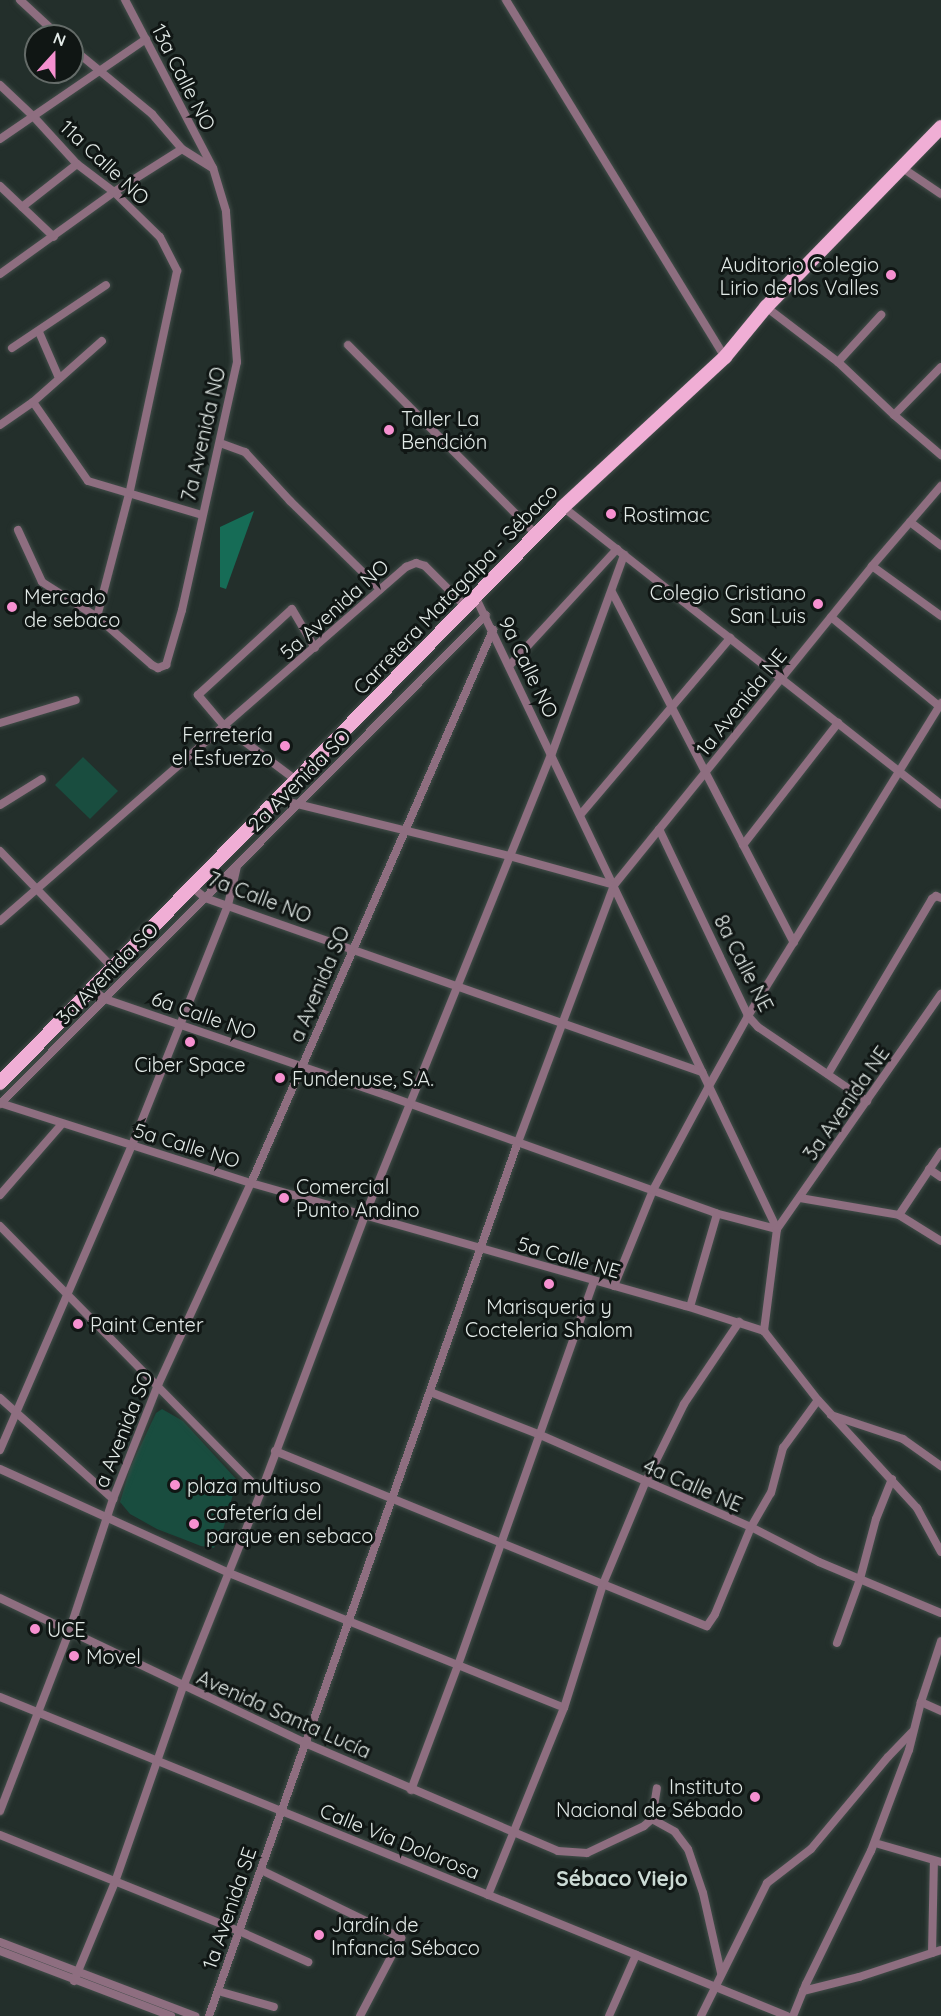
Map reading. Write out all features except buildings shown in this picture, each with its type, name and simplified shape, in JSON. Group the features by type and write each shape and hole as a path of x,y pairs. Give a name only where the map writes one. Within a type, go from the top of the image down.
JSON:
{"main road":[{"name":"Carretera Matagalpa - Sébaco","path":"0,1083 536,534 725,357 766,307 941,127"}],"street":[{"path":"20,0 46,24"},
{"name":"13a Calle NO","path":"125,0 213,168"},
{"path":"506,0 725,357"},
{"path":"0,139 146,39"},
{"path":"84,59 152,114 182,149 213,168"},
{"name":"11a Calle NO","path":"0,85 33,116 77,164 114,192 160,237 177,271 129,494"},
{"path":"0,274 114,192 182,149"},
{"path":"22,207 77,164"},
{"path":"901,167 941,194"},
{"name":"7a Avenida NO","path":"97,616 152,665 164,668 182,610 237,362 226,211 213,168"},
{"path":"0,186 54,237"},
{"path":"12,348 106,285"},
{"path":"766,307 838,362 894,415 941,455"},
{"path":"838,362 880,315"},
{"path":"39,332 59,378"},
{"path":"0,424 33,402 102,341"},
{"path":"348,345 536,534"},
{"path":"894,415 941,368"},
{"path":"33,402 88,482 202,515"},
{"path":"220,443 245,452 290,501 380,589"},
{"name":"1a Avenida NE","path":"305,1743 518,1143 614,885 872,566 941,486"},
{"path":"18,530 42,582 97,616 129,494"},
{"path":"563,507 941,804"},
{"path":"909,522 941,545"},
{"path":"76,1976 115,1882 183,1687 261,1492 365,1215 508,856 552,753 612,592 621,552"},
{"path":"510,665 621,552"},
{"name":"5a Avenida NO","path":"0,921 406,567 416,563 425,566 470,601"},
{"path":"872,566 941,616"},
{"path":"612,592 794,943"},
{"name":"9a Calle NO","path":"470,601 486,615 777,1229"},
{"path":"296,780 225,727 198,695 292,609 315,648"},
{"name":"2a Avenida SO","path":"237,866 486,615"},
{"path":"614,1286 653,1190 748,1016 940,704 831,618"},
{"name":"a Avenida SO","path":"0,1811 69,1632 113,1499 158,1385 251,1183 493,630"},
{"path":"581,814 730,638"},
{"path":"0,723 76,700"},
{"path":"744,845 837,723"},
{"path":"0,805 42,779"},
{"path":"277,800 508,856 614,885"},
{"name":"8a Calle NE","path":"659,829 748,1016 758,1027 867,1101"},
{"path":"0,851 113,968"},
{"path":"0,1450 18,1413 132,1145 228,905 237,866"},
{"name":"3a Avenida SO","path":"0,1103 237,866"},
{"name":"7a Calle NO","path":"192,887 205,898 702,1072"},
{"path":"828,1074 938,897"},
{"name":"6a Calle NO","path":"93,989 105,999 410,1104 717,1214 777,1229"},
{"name":"3a Avenida NE","path":"777,1229 941,994"},
{"name":"5a Calle NO","path":"0,1103 251,1183 365,1215"},
{"path":"0,1195 62,1124"},
{"path":"898,1215 941,1152"},
{"path":"929,1169 941,1177"},
{"path":"800,1198 898,1215 941,1241"},
{"path":"690,1307 717,1214"},
{"name":"5a Calle NE","path":"365,1215 690,1307 764,1331"},
{"path":"0,1226 67,1297 158,1385 261,1492"},
{"path":"777,1229 764,1331 818,1400 917,1508 941,1552"},
{"path":"411,1790 502,1543 538,1434 594,1281"},
{"path":"488,1895 564,1708 603,1584 645,1483 684,1404 739,1322"},
{"name":"4a Calle NE","path":"430,1392 538,1434 645,1483 751,1527 819,1562 941,1613"},
{"path":"0,1398 113,1499"},
{"path":"275,1451 707,1626 715,1614 751,1527 771,1493 783,1448 818,1400"},
{"path":"831,1415 903,1438 941,1466"},
{"path":"0,1469 229,1573 564,1708"},
{"path":"837,1643 861,1579 876,1519 892,1479"},
{"name":"Avenida Santa Lucía","path":"0,1598 183,1687 305,1743 558,1851 587,1853 644,1826 652,1819"},
{"path":"793,2016 874,1843 909,1750 912,1732 941,1641"},
{"name":"Calle Vía Dolorosa","path":"0,1697 787,2016"},
{"path":"921,1702 941,1711"},
{"path":"701,2016 767,1883 811,1849 888,1756 912,1732"},
{"path":"281,1811 305,1743"},
{"path":"657,1788 652,1819 675,1832 688,1849 703,1893 722,1973"},
{"name":"1a Avenida SE","path":"209,2016 281,1811"},
{"path":"0,1835 239,1931 308,1962"},
{"path":"803,1991 859,1977 936,1951 937,1862 874,1843"},
{"path":"261,1870 401,1938 360,2016"},
{"path":"0,1942 171,2016"},
{"path":"0,1951 195,2016"},
{"path":"609,2016 636,1955"},
{"path":"218,1991 274,2007"}],"shaded area":[{"path":"254,511 226,589 220,587 220,527"},
{"path":"83,757 118,791 90,819 55,785"},
{"path":"162,1409 183,1421 237,1480 223,1530 214,1548 201,1546 157,1529 130,1514 120,1502 130,1468 156,1413"}],"place":[{"name":"Auditorio Colegio Lirio de los Valles","path":"891,275"},
{"name":"Taller La Bendción","path":"389,430"},
{"name":"Rostimac","path":"611,514"},
{"name":"Colegio Cristiano San Luis","path":"818,604"},
{"name":"Mercado de sebaco","path":"12,607"},
{"name":"Ferretería el Esfuerzo","path":"285,746"},
{"name":"Ciber Space","path":"190,1042"},
{"name":"Fundenuse, S.A.","path":"280,1078"},
{"name":"Comercial Punto Andino","path":"284,1198"},
{"name":"Marisqueria y Cocteleria Shalom","path":"549,1284"},
{"name":"Paint Center","path":"78,1324"},
{"name":"plaza multiuso","path":"175,1485"},
{"name":"cafetería del parque en sebaco","path":"194,1524"},
{"name":"UCE","path":"35,1629"},
{"name":"Movel","path":"74,1656"},
{"name":"Instituto Nacional de Sébado","path":"755,1797"},
{"name":"Jardín de Infancia Sébaco","path":"319,1935"}],"district":[{"name":"Sébaco Viejo","path":"622,1878"}]}
